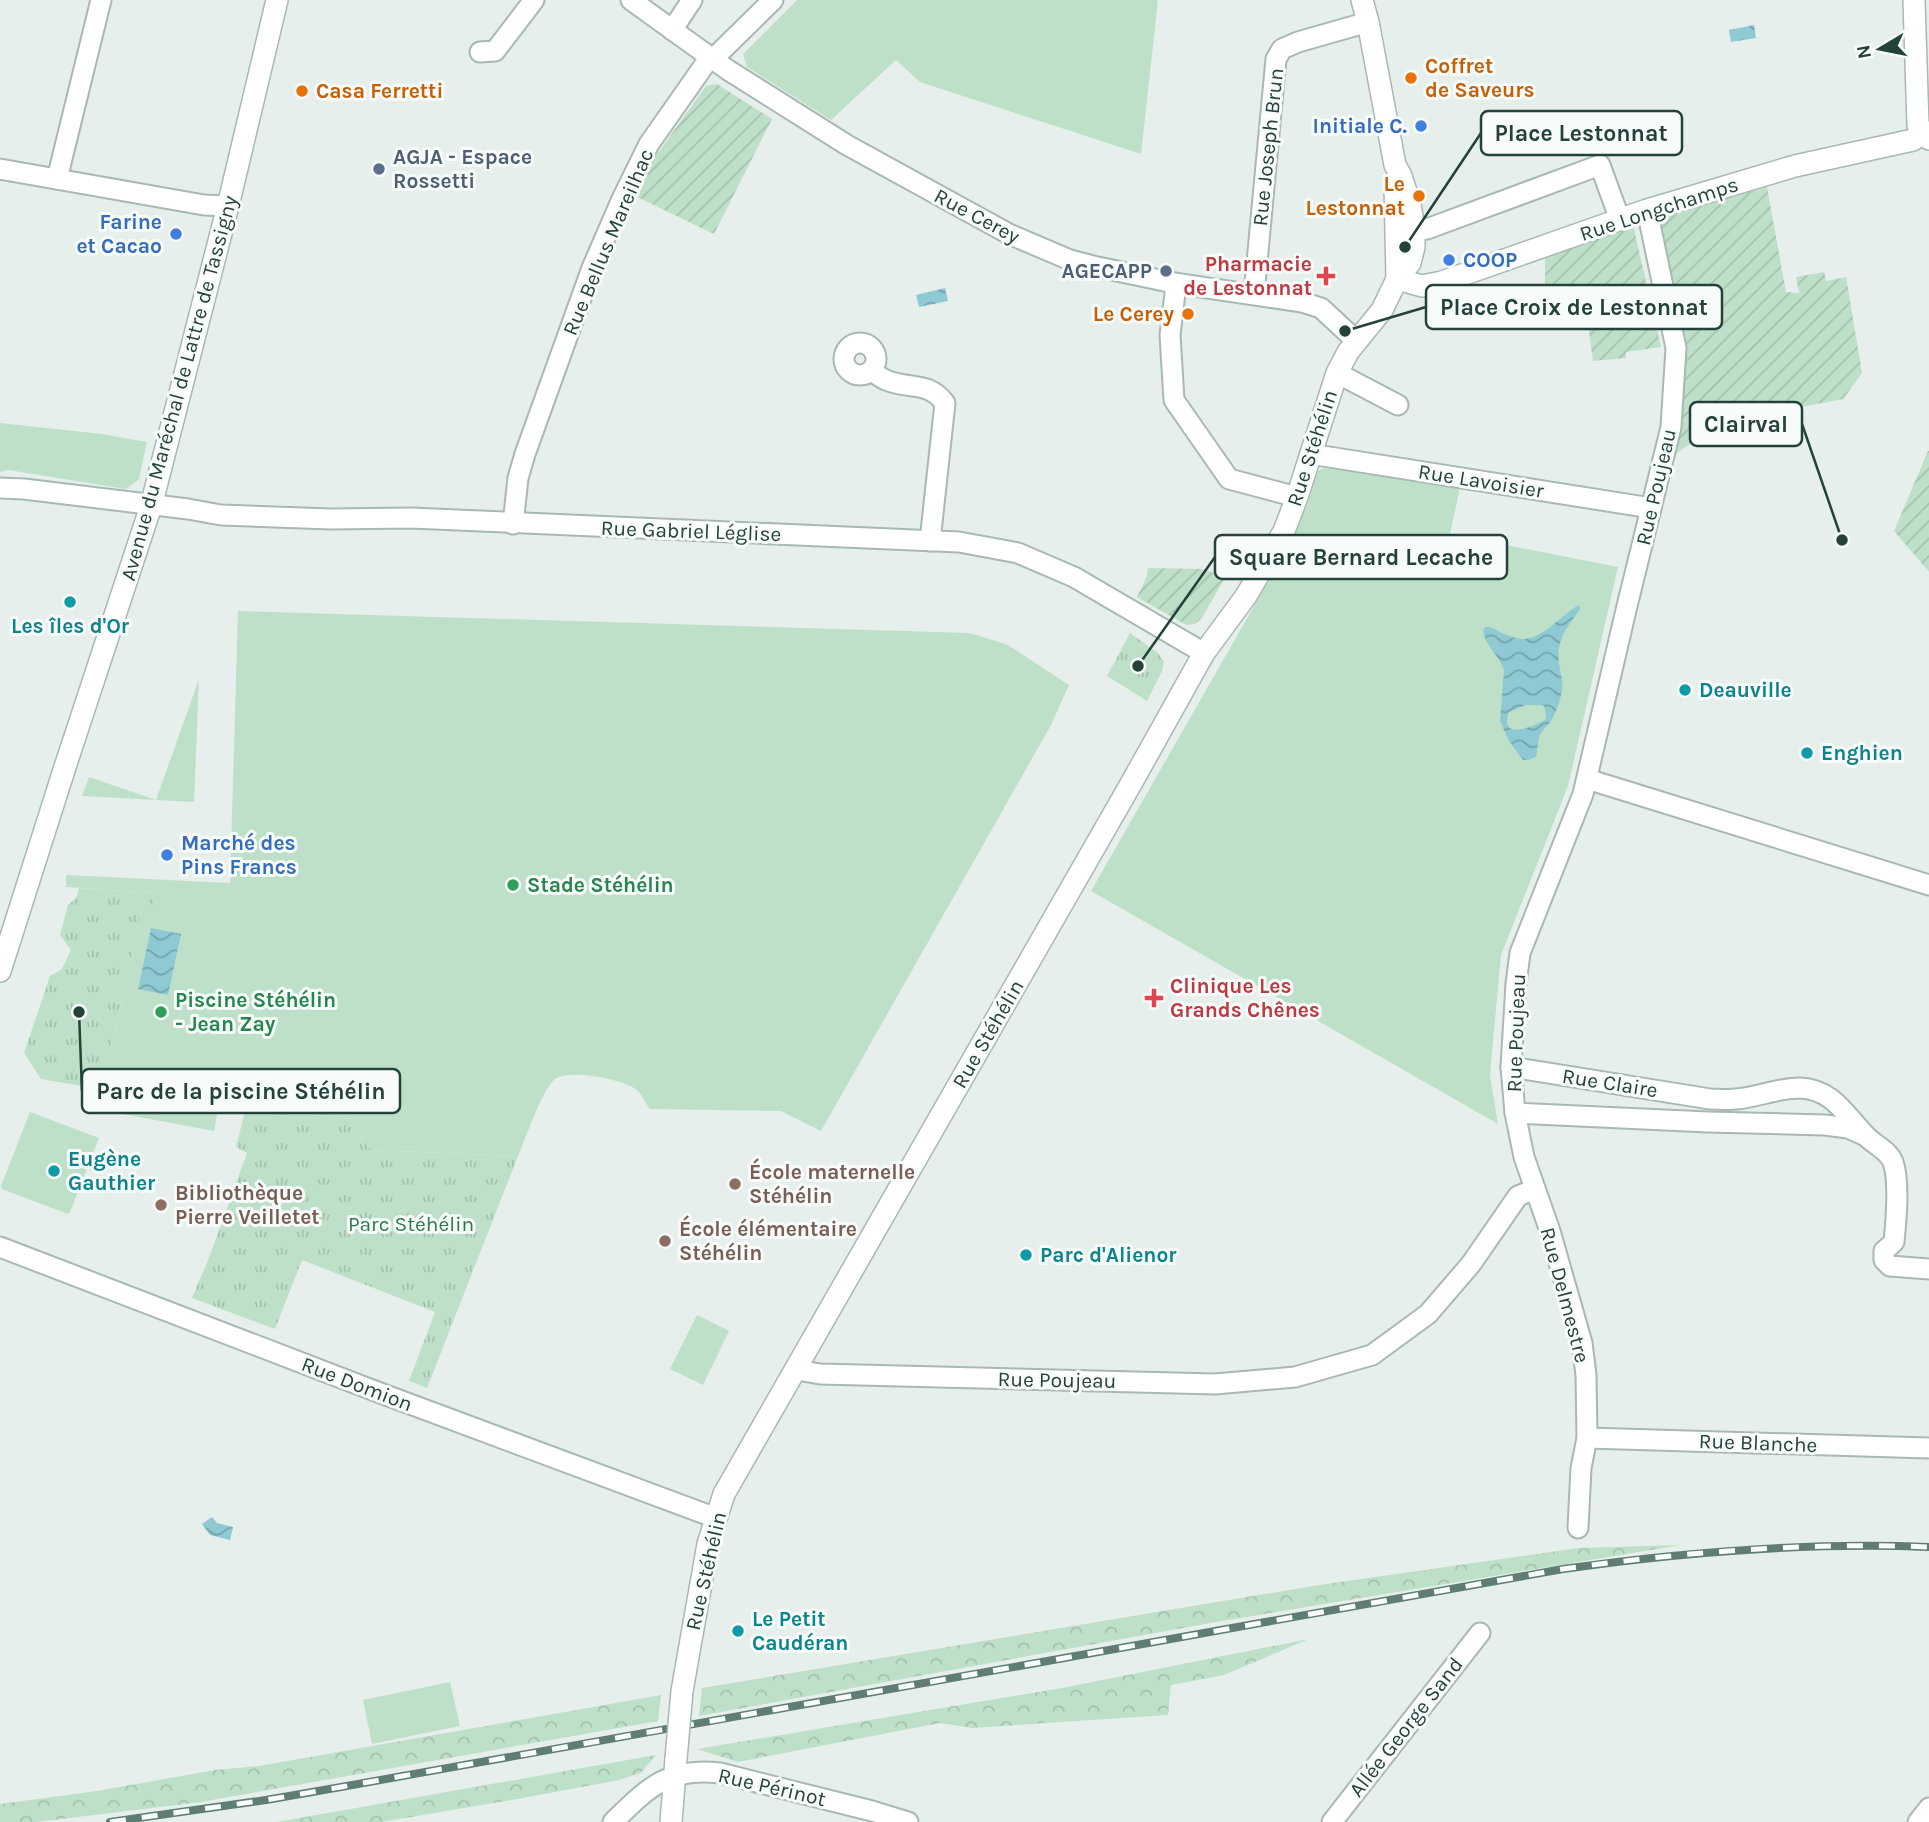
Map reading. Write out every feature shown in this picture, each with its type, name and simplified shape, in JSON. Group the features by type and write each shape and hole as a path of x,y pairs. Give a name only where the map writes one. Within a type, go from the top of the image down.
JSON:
{"street":[{"path":"57,179 101,0"},
{"name":"Avenue du Maréchal de Lattre de Tassigny","path":"0,971 152,506 277,0"},
{"path":"480,52 495,51 534,0"},
{"name":"Rue Cerey","path":"631,0 710,57 847,145 1009,234 1070,260 1174,283 1302,302 1321,308 1349,334 1359,339"},
{"path":"672,30 692,0"},
{"name":"Rue Bellus Mareilhac","path":"513,524 518,478 524,454 592,268 649,144 710,57 716,56 773,0"},
{"path":"1362,0 1395,165 1397,279"},
{"path":"1913,0 1918,125 1926,136"},
{"name":"Rue Joseph Brun","path":"1254,294 1276,59 1282,49 1297,42 1368,22"},
{"name":"Rue Longchamps","path":"1397,279 1422,286 1443,282 1647,210 1795,166 1926,136"},
{"path":"1414,229 1427,229 1600,164 1620,220"},
{"name":"Rue Stéhélin","path":"671,1822 682,1691 707,1550 724,1494 1204,653 1246,596 1283,531 1297,497 1337,373 1348,352 1382,310 1397,279 1410,263 1414,247 1414,229 1410,204 1395,165"},
{"path":"0,169 204,205 228,206"},
{"name":"Rue Poujeau","path":"797,1370 814,1374 1202,1383 1294,1377 1373,1355 1428,1314 1471,1264 1518,1196 1535,1189 1524,1157 1515,1113 1511,1067 1520,953 1583,794 1671,427 1676,348 1647,210"},
{"path":"1174,283 1170,334 1174,400 1230,479 1297,497"},
{"path":"872,371 885,380 927,389 939,395 945,403 930,541"},
{"path":"1337,373 1398,405"},
{"name":"Rue Lavoisier","path":"1310,454 1651,508"},
{"name":"Rue Gabriel Léglise","path":"0,488 248,517 411,518 959,542 1018,553 1074,577 1204,653"},
{"path":"1587,779 1929,885"},
{"name":"Rue Claire","path":"1511,1067 1710,1099 1736,1099 1802,1088 1820,1092 1842,1107 1867,1137"},
{"path":"1708,1122 1710,1099"},
{"name":"Rue Claire","path":"1515,1113 1848,1128 1867,1137 1888,1153 1896,1173 1894,1242 1884,1251 1884,1260 1890,1266 1929,1269"},
{"name":"Rue Delmestre","path":"1535,1189 1582,1343 1586,1375 1587,1438 1581,1468 1578,1528"},
{"name":"Rue Domion","path":"0,1247 716,1518"},
{"name":"Rue Blanche","path":"1587,1438 1929,1448"},
{"name":"Allée George Sand","path":"1332,1822 1480,1633"},
{"path":"613,1822 675,1767"},
{"name":"Rue Périnot","path":"675,1767 720,1773 908,1822"},
{"path":"1918,1822 1929,1808"}],"green space":[{"path":"797,0 1158,0 1141,154 920,82 896,60 831,120 747,67 743,54"},
{"path":"717,84 772,119 714,234 635,196 653,160 706,86"},
{"path":"1767,187 1786,292 1799,293 1796,277 1824,272 1826,281 1846,277 1862,373 1843,399 1791,409 1701,436 1676,454 1680,430 1659,226 1665,216"},
{"path":"1633,225 1661,347 1626,352 1626,358 1593,361 1586,308 1545,305 1545,256"},
{"path":"0,423 102,434 147,442 139,479 126,489 8,470 0,472"},
{"path":"1929,451 1929,572 1894,531"},
{"path":"1324,468 1460,488 1450,534 1618,567 1568,786 1501,955 1490,1075 1498,1124 1091,891 1269,580 1276,560 1307,506 1318,471"},
{"path":"1148,568 1201,569 1226,576 1201,618 1196,623 1186,625 1137,597"},
{"name":"Stade Stéhélin","path":"238,611 970,633 1008,645 1069,685 1051,725 821,1131 781,1111 650,1109 634,1088 595,1076 572,1075 562,1076 550,1084 518,1156 371,1150 343,1114 218,1109 214,1131 96,1109 141,909 155,893 66,887 66,875 230,883"},
{"path":"1130,633 1158,653 1164,662 1147,701 1107,676"},
{"path":"199,679 194,802 156,800"},
{"path":"89,777 156,800 82,796"},
{"path":"79,888 155,893 152,910 141,910 114,1036 99,1089 41,1079 24,1053 50,976 62,969 71,950 60,935 68,905 76,898"},
{"name":"Parc Stéhélin","path":"245,1111 343,1114 371,1150 518,1156 427,1388 409,1381 435,1312 302,1260 275,1329 192,1298 247,1153 236,1147"},
{"path":"30,1112 99,1138 68,1214 2,1189"},
{"path":"697,1315 729,1331 703,1385 670,1369"},
{"path":"1681,1545 1216,1622 699,1716 702,1688 1319,1585 1579,1548"},
{"path":"1309,1639 1224,1675 1171,1685 1168,1715 972,1728 940,1723 738,1762 697,1749 1062,1688"},
{"path":"450,1682 460,1726 372,1744 363,1700"},
{"path":"661,1695 658,1721 201,1802 37,1822 0,1822 0,1804 97,1791 215,1770 259,1766"},
{"path":"656,1755 641,1773 619,1780 512,1800 381,1822 277,1822"}],"water":[{"path":"1754,25 1756,38 1731,42 1729,30"},
{"path":"945,288 948,301 919,307 916,295"},
{"path":"1579,605 1580,609 1564,633 1559,647 1563,685 1559,703 1552,719 1540,735 1536,757 1523,760 1509,741 1500,721 1504,670 1483,631 1485,627 1490,627 1506,635 1525,639 1541,633","holes":["1526,705 1544,706 1546,719 1526,728 1513,729 1508,726 1509,712"]},
{"path":"151,928 181,934 168,995 138,989"},
{"path":"212,1517 217,1523 233,1527 230,1540 210,1535 202,1524"}],"railway":[{"path":"110,1822 341,1787 1563,1569 1654,1558 1791,1547 1929,1547"}],"place":[{"name":"Coffret de Saveurs","path":"1411,78"},
{"name":"Casa Ferretti","path":"302,91"},
{"name":"Initiale C.","path":"1421,126"},
{"name":"AGJA - Espace Rossetti","path":"379,169"},
{"name":"Le Lestonnat","path":"1419,196"},
{"name":"Farine et Cacao","path":"176,234"},
{"name":"Place Lestonnat","path":"1405,247"},
{"name":"COOP","path":"1449,260"},
{"name":"AGECAPP","path":"1166,271"},
{"name":"Pharmacie de Lestonnat","path":"1326,276"},
{"name":"Le Cerey","path":"1188,314"},
{"name":"Place Croix de Lestonnat","path":"1345,331"},
{"name":"Clairval","path":"1842,540"},
{"name":"Les îles d'Or","path":"70,602"},
{"name":"Square Bernard Lecache","path":"1138,666"},
{"name":"Deauville","path":"1685,690"},
{"name":"Enghien","path":"1807,753"},
{"name":"Marché des Pins Francs","path":"167,855"},
{"name":"Stade Stéhélin","path":"513,885"},
{"name":"Clinique Les Grands Chênes","path":"1154,998"},
{"name":"Parc de la piscine Stéhélin","path":"79,1012"},
{"name":"Piscine Stéhélin - Jean Zay","path":"161,1012"},
{"name":"Eugène Gauthier","path":"54,1171"},
{"name":"École maternelle Stéhélin","path":"735,1184"},
{"name":"Bibliothèque Pierre Veilletet","path":"161,1205"},
{"name":"École élémentaire Stéhélin","path":"665,1241"},
{"name":"Parc d'Alienor","path":"1026,1255"},
{"name":"Le Petit Caudéran","path":"738,1631"}]}
